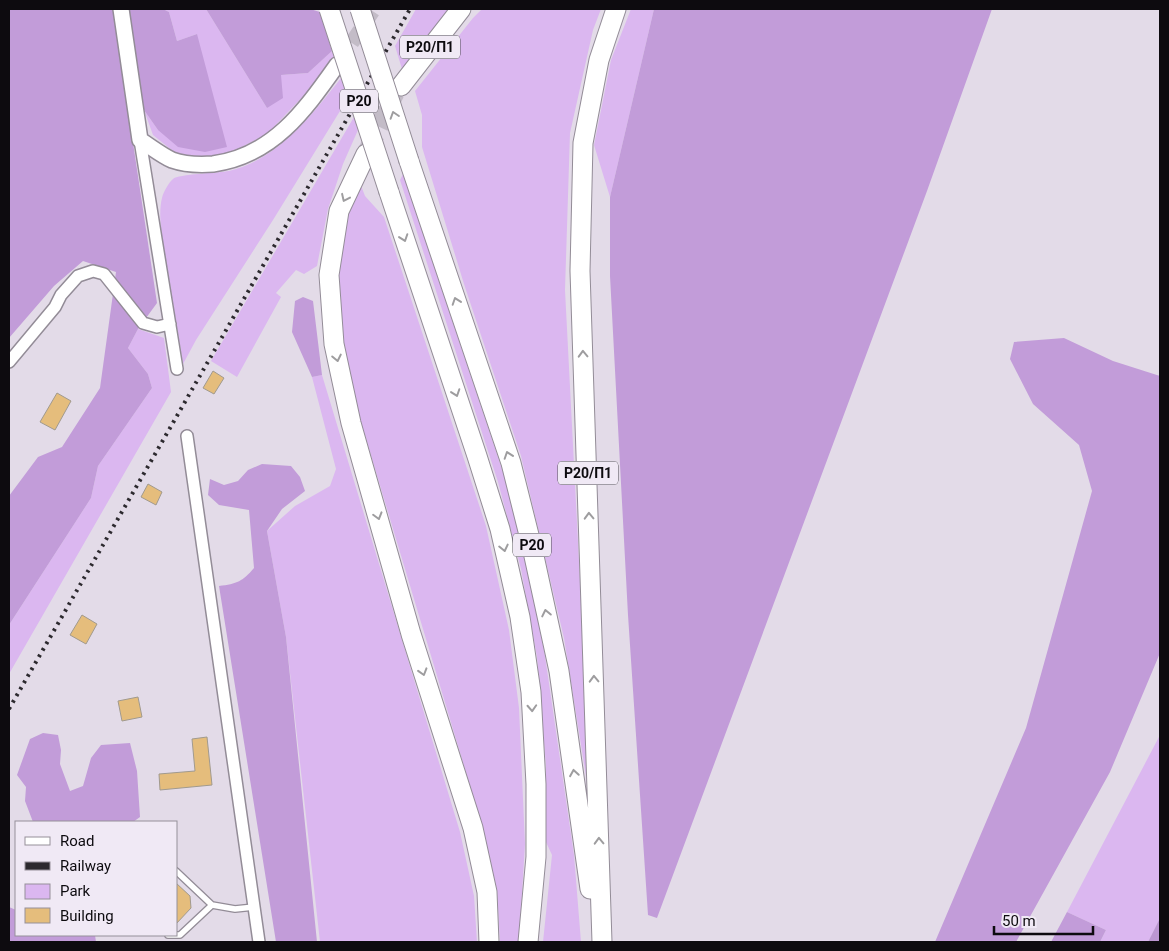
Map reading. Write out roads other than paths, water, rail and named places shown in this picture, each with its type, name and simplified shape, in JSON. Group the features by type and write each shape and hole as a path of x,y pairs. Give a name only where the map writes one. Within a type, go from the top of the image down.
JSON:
{"main road":[{"name":"Р20","path":"329,9 497,520 520,617 531,692 536,784 536,857 528,942"},
{"name":"Р20","path":"360,9 511,463 532,547 559,671 597,942"},
{"name":"Р20/П1","path":"401,86 433,42 461,9"},
{"name":"Р20/П1","path":"602,942 580,271 583,143 600,60 616,9"},
{"path":"366,154 339,211 329,275 334,344 359,452 412,634 473,828 487,892 489,942"}],"street":[{"path":"121,9 177,369"},
{"path":"140,140 172,160 196,166 227,162 250,154 272,141 309,105 337,65"},
{"path":"9,362 55,308 61,295 78,276 93,271 104,274 143,323 157,327 170,324"},
{"path":"187,436 259,942"}],"lane":[{"path":"178,873 212,905 235,909 254,906"},
{"path":"178,935 212,905"}],"tunnel":[{"path":"339,62 374,9"},
{"path":"367,152 395,93"}],"railway":[{"path":"9,709 410,9"}]}
